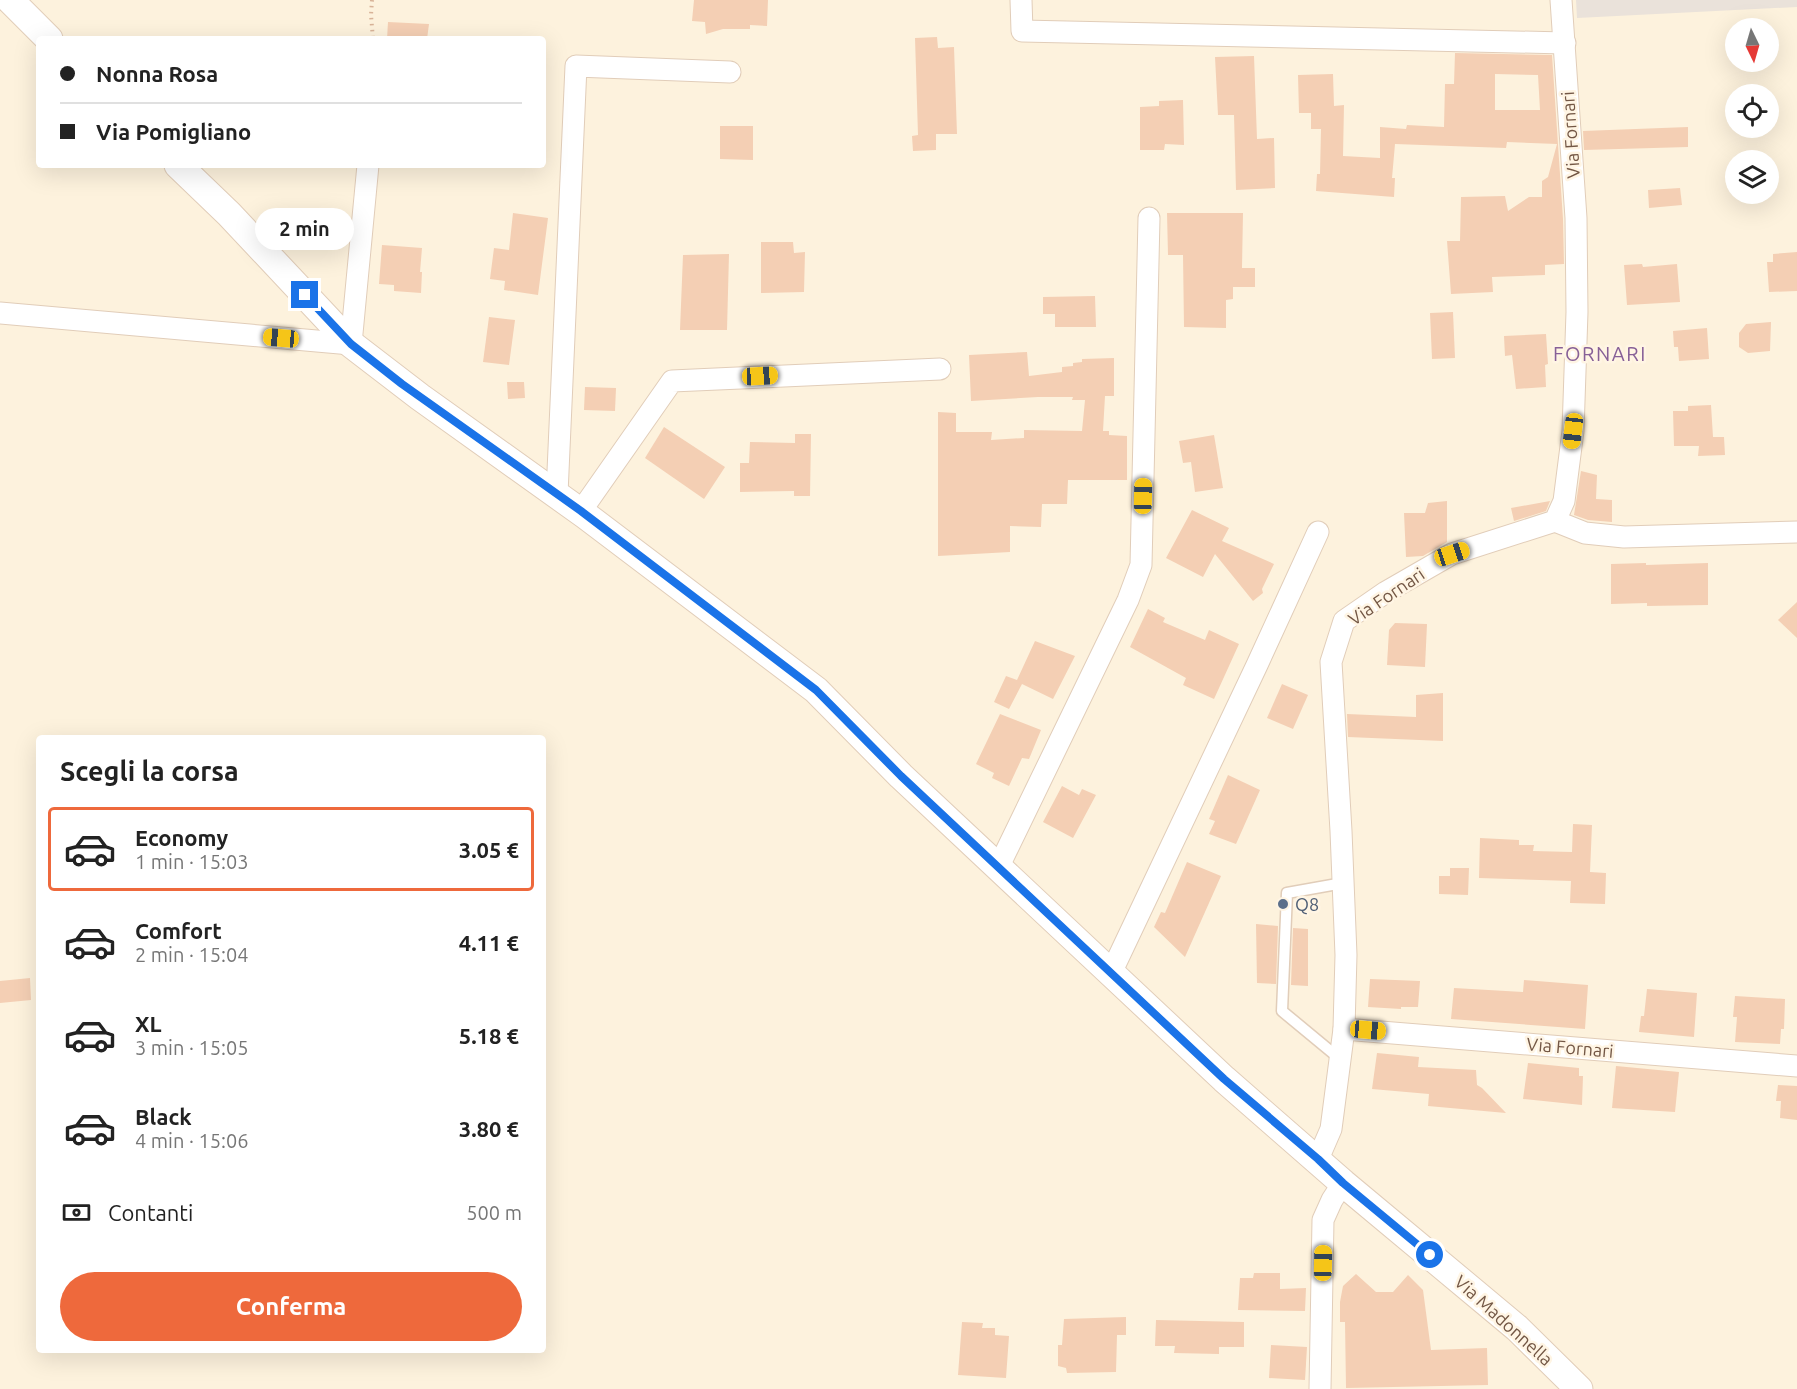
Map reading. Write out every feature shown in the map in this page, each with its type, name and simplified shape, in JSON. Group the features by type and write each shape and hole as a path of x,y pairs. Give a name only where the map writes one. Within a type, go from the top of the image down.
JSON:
{"street":[{"path":"9,0 47,36"},
{"path":"1021,0 1022,31 1565,44"},
{"name":"Via Fornari","path":"1318,1159 1331,1129 1344,1029 1346,955 1331,662 1344,621 1386,592 1452,554 1555,521 1564,501 1573,431 1577,312 1576,218 1561,0"},
{"path":"557,494 576,66 730,72"},
{"name":"Via Madonnella","path":"181,168 229,214 351,344 420,397 581,511 816,690 901,776 1224,1079 1343,1183 1517,1328 1579,1389"},
{"path":"0,313 351,344 368,168"},
{"path":"998,868 1128,600 1141,565 1149,218"},
{"path":"581,511 672,381 940,369"},
{"path":"1555,521 1585,533 1624,537 1797,531"},
{"path":"1111,973 1318,532"},
{"name":"Via Fornari","path":"1344,1029 1797,1066"},
{"path":"1320,1389 1323,1220 1343,1183"}],"lane":[{"path":"1340,1059 1282,1011 1287,893 1343,883"}],"path":[{"path":"372,0 373,36"}],"shaded area":[{"path":"1576,0 1797,0 1797,7 1577,18"}],"building":[{"path":"694,0 768,0 767,26 750,25 750,29 723,29 706,34 705,22 692,21"},
{"path":"388,22 429,24 427,36 387,36"},
{"path":"937,37 938,48 954,47 957,134 936,134 936,150 913,151 912,136 918,135 915,38"},
{"path":"1455,53 1552,55 1564,264 1545,265 1545,275 1492,277 1493,292 1451,294 1447,241 1460,241 1461,197 1505,196 1508,211 1529,197 1542,197 1542,181 1548,177 1557,144 1507,142 1506,148 1395,144 1392,178 1395,178 1394,197 1316,191 1317,174 1320,174 1321,129 1311,129 1311,113 1299,113 1298,75 1333,74 1334,106 1344,105 1343,156 1380,158 1380,127 1406,129 1407,125 1444,127 1445,84 1454,84","holes":["1495,74 1538,75 1540,110 1495,110"]},
{"path":"1254,56 1257,139 1274,138 1275,188 1236,190 1234,115 1218,115 1215,57"},
{"path":"1183,100 1184,145 1165,144 1164,150 1140,150 1140,107 1159,106 1159,101"},
{"path":"720,126 753,126 753,160 720,159"},
{"path":"1688,127 1688,147 1584,150 1583,131"},
{"path":"1680,188 1682,205 1649,208 1648,190"},
{"path":"513,213 548,218 538,295 504,290 505,281 490,279 494,248 509,250"},
{"path":"1167,213 1243,213 1242,268 1255,268 1255,287 1233,287 1233,299 1226,300 1226,328 1184,327 1183,255 1168,255"},
{"path":"761,242 793,242 794,253 805,252 804,292 761,293"},
{"path":"382,245 422,248 421,293 394,291 394,285 379,284"},
{"path":"1797,252 1797,291 1769,292 1767,262 1773,262 1773,254"},
{"path":"729,254 727,330 680,330 683,255"},
{"path":"1642,264 1643,267 1677,264 1680,302 1627,305 1624,265"},
{"path":"1095,296 1096,327 1055,327 1055,314 1043,314 1043,297"},
{"path":"1453,312 1455,358 1432,359 1430,313"},
{"path":"489,317 515,320 509,365 483,362"},
{"path":"1771,322 1770,351 1748,353 1739,347 1739,333 1746,324"},
{"path":"1707,328 1709,359 1679,361 1678,347 1674,347 1673,331"},
{"path":"1546,334 1548,364 1545,365 1546,387 1516,389 1512,355 1505,356 1504,336"},
{"path":"1027,352 1029,376 1062,372 1062,367 1073,366 1073,363 1082,362 1082,359 1114,358 1114,396 1105,396 1103,431 1109,431 1109,435 1127,436 1127,480 1068,480 1067,504 1042,504 1041,527 1010,526 1010,552 938,556 938,412 956,413 956,432 992,432 991,440 1024,438 1024,430 1082,431 1085,400 1072,400 1073,397 1038,397 971,401 969,355"},
{"path":"507,382 524,382 525,398 508,399"},
{"path":"585,387 616,388 615,411 584,410"},
{"path":"1711,405 1713,437 1724,437 1725,455 1698,456 1699,446 1674,446 1673,411 1688,411 1688,406"},
{"path":"664,427 725,467 704,499 645,458"},
{"path":"795,434 811,434 810,496 794,496 794,491 740,492 740,463 749,463 750,442 795,443"},
{"path":"1214,435 1223,488 1195,492 1191,462 1183,463 1179,441"},
{"path":"1581,471 1597,475 1596,499 1612,500 1612,522 1588,520 1574,515"},
{"path":"1447,501 1447,542 1423,556 1406,557 1404,513 1425,513 1428,503"},
{"path":"1550,501 1546,511 1514,521 1511,508"},
{"path":"1192,510 1229,528 1222,541 1274,564 1262,589 1263,593 1253,601 1215,554 1203,577 1166,558"},
{"path":"1646,563 1646,565 1708,563 1708,605 1611,604 1611,564"},
{"path":"1797,602 1797,638 1778,620"},
{"path":"1148,609 1165,618 1163,622 1205,640 1209,630 1239,644 1214,699 1183,685 1186,678 1130,647"},
{"path":"1395,623 1427,624 1425,667 1387,665 1389,630"},
{"path":"1035,641 1075,656 1053,699 1022,684 1009,709 994,702 1006,676 1017,680"},
{"path":"1282,684 1308,695 1293,729 1267,718"},
{"path":"1443,693 1443,741 1348,737 1347,714 1416,717 1416,695"},
{"path":"1000,714 1041,730 1029,759 1022,758 1009,786 992,778 994,773 976,764"},
{"path":"1228,775 1260,790 1236,844 1209,834 1215,821 1209,819"},
{"path":"1062,786 1079,795 1082,789 1096,795 1073,838 1043,822"},
{"path":"1573,824 1592,825 1590,872 1606,873 1605,904 1570,903 1571,881 1479,878 1480,838 1519,840 1519,845 1534,845 1533,851 1572,852"},
{"path":"1187,862 1221,876 1185,957 1154,927 1161,912 1165,913"},
{"path":"1450,868 1469,868 1468,895 1439,894 1439,876 1450,876"},
{"path":"1256,924 1278,926 1276,984 1257,983"},
{"path":"1293,928 1308,929 1308,986 1291,985"},
{"path":"30,978 31,1000 0,1003 0,981"},
{"path":"1370,979 1420,981 1418,1007 1401,1007 1401,1009 1368,1007"},
{"path":"1524,980 1588,985 1585,1029 1451,1019 1454,988 1523,992"},
{"path":"1647,989 1697,993 1694,1037 1639,1032 1641,1016 1644,1016"},
{"path":"1735,996 1785,999 1784,1029 1781,1029 1780,1044 1735,1042 1737,1017 1733,1017"},
{"path":"1377,1053 1419,1057 1418,1067 1476,1070 1477,1085 1506,1113 1428,1106 1429,1094 1372,1089"},
{"path":"1528,1063 1579,1068 1579,1076 1583,1076 1582,1105 1523,1099"},
{"path":"1616,1066 1679,1072 1675,1112 1612,1108"},
{"path":"1778,1085 1797,1086 1797,1120 1780,1118 1781,1101 1776,1101"},
{"path":"1254,1273 1280,1273 1280,1289 1306,1288 1305,1311 1238,1310 1240,1278 1253,1278"},
{"path":"1356,1274 1376,1292 1393,1292 1408,1275 1423,1290 1431,1350 1487,1348 1488,1385 1346,1388 1345,1322 1340,1322 1340,1302 1343,1286"},
{"path":"1126,1317 1126,1335 1117,1335 1116,1372 1067,1373 1066,1368 1058,1366 1058,1345 1062,1345 1064,1319"},
{"path":"1156,1320 1244,1322 1244,1347 1219,1347 1219,1354 1174,1353 1175,1346 1155,1346"},
{"path":"962,1322 983,1323 982,1328 995,1328 995,1335 1009,1336 1006,1378 958,1375"},
{"path":"1271,1345 1307,1347 1305,1380 1269,1378"}],"place":[{"name":"Q8","path":"1283,904"}],"district":[{"name":"FORNARI","path":"1600,353"}],"route":[{"path":"305,295 351,344 402,384 581,511 816,690 901,776 1224,1079 1430,1255"}]}
